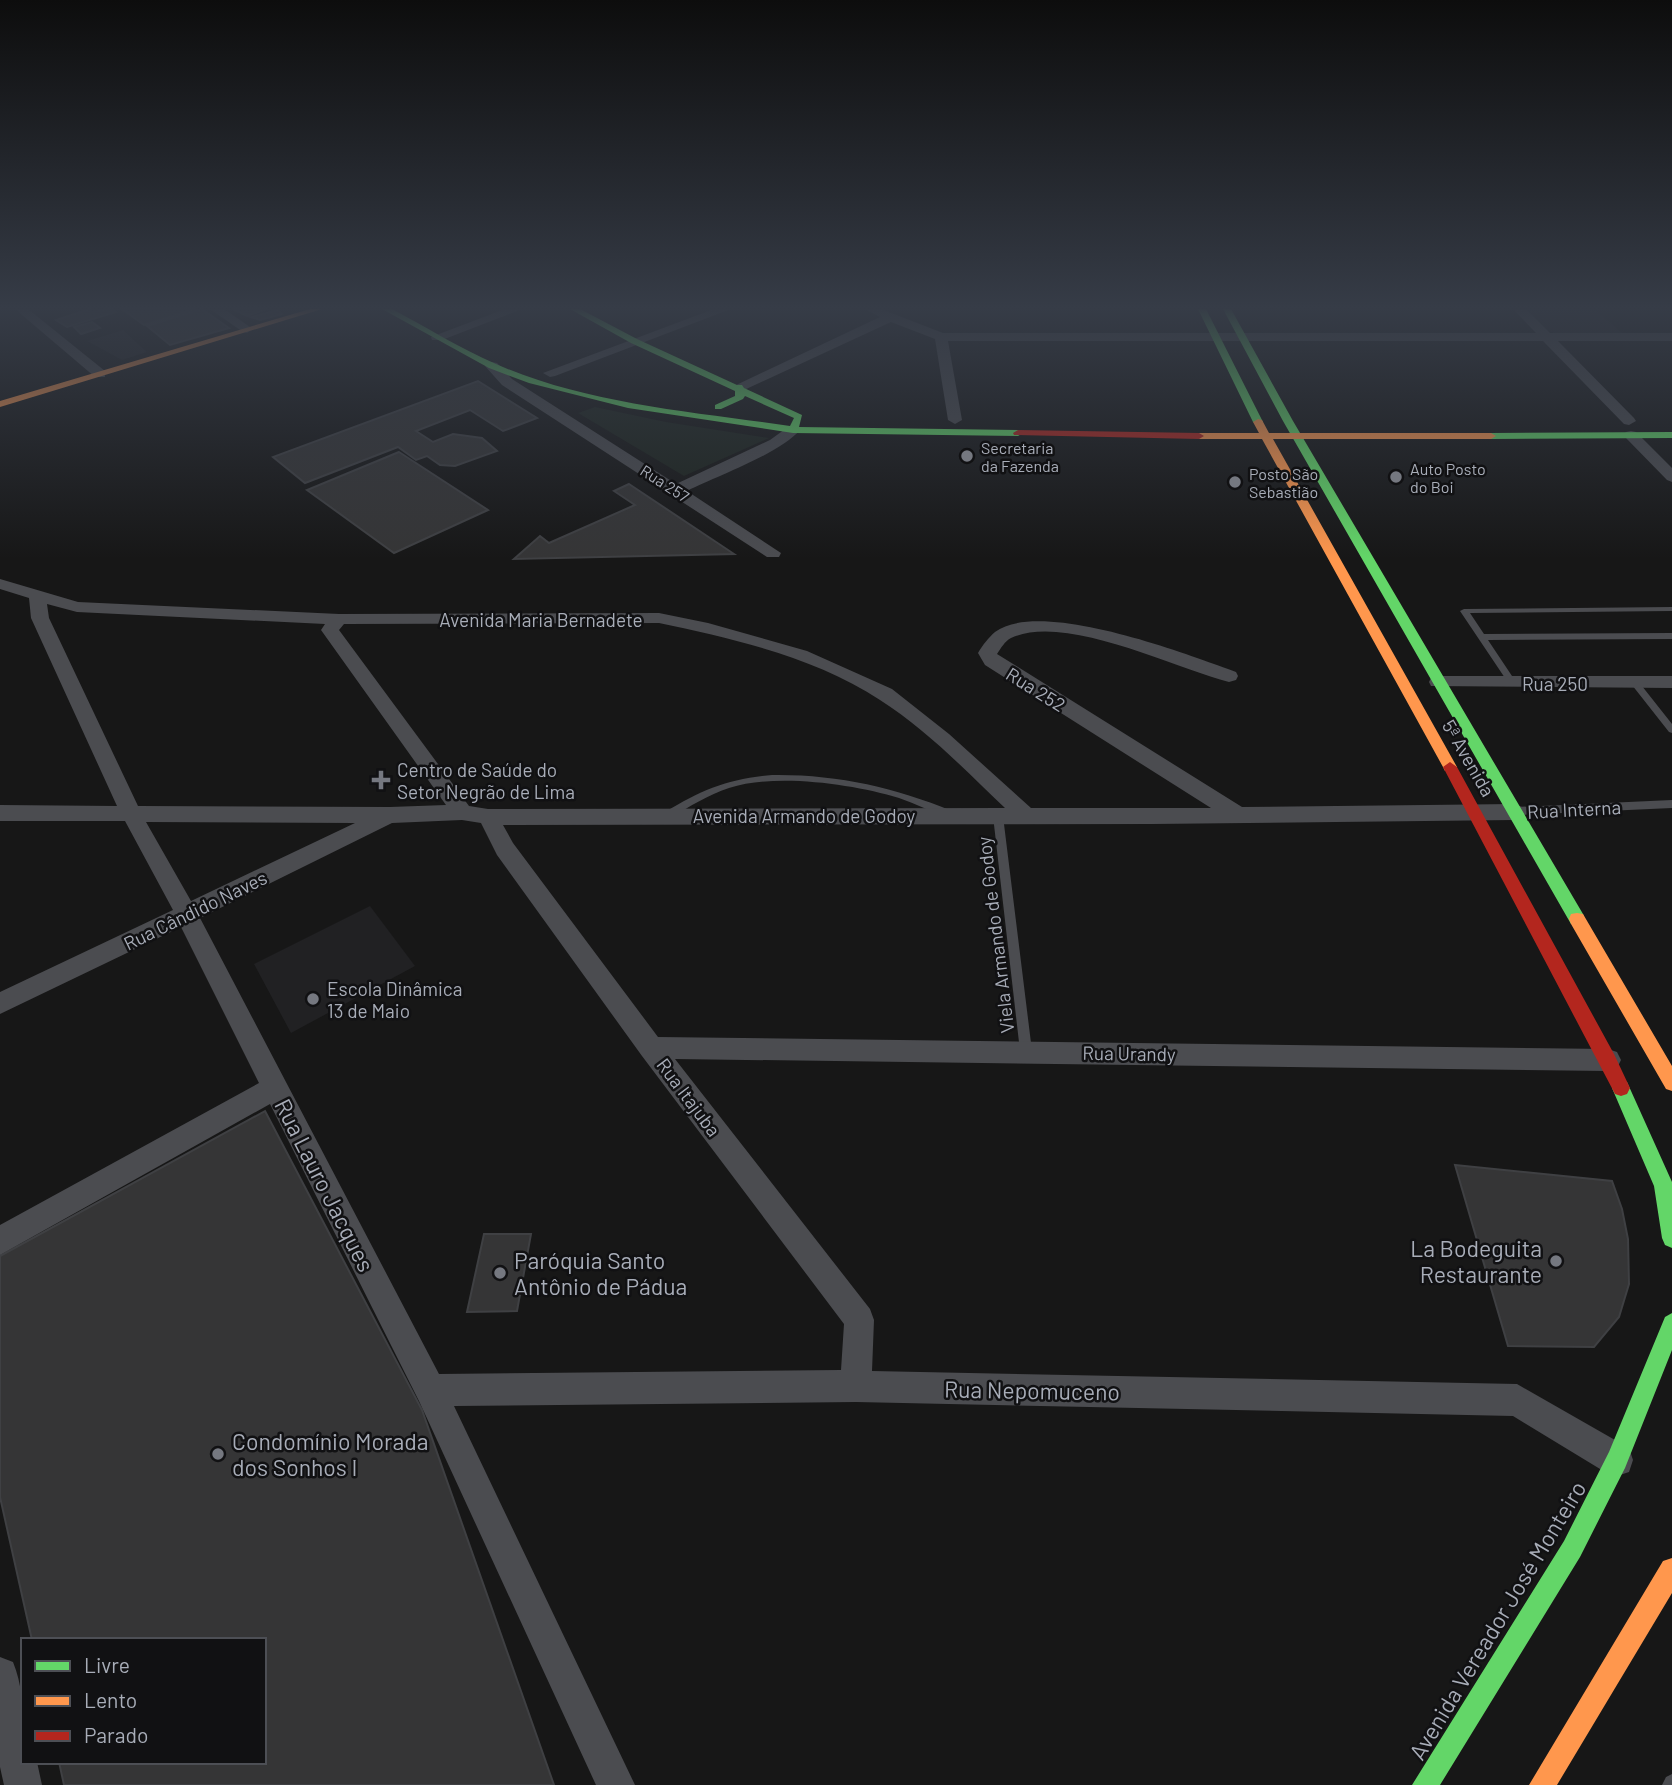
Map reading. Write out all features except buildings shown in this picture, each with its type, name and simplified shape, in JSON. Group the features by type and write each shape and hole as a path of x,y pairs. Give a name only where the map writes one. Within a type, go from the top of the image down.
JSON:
{"main road":[{"path":"0,404 39,392"},
{"path":"573,392 708,419 1266,437 1630,428 1672,421"},
{"path":"633,392 796,423 955,420 1288,421 1630,428 1672,435"},
{"path":"718,407 740,397 740,392"},
{"path":"747,392 796,423"},
{"name":"5ª Avenida","path":"1243,392 1354,600 1476,812 1608,1060 1664,1186 1672,1238"},
{"name":"5ª Avenida","path":"1272,392 1672,1083"},
{"name":"Avenida Vereador José Monteiro","path":"1425,1785 1572,1549 1617,1460 1672,1324"},
{"path":"1542,1785 1672,1570"}],"street":[{"name":"Rua 257","path":"524,392 773,553"},
{"path":"951,392 955,420"},
{"path":"1597,392 1672,477"},
{"path":"556,413 578,394"},
{"path":"676,490 775,443 796,423"},
{"name":"Avenida Maria Bernadete","path":"0,584 77,607 339,619 659,618 761,640 808,657 888,695 1026,816"},
{"name":"Rua Lauro Jacques","path":"38,597 40,618 132,815 187,915 430,1390 611,1782"},
{"path":"339,619 330,630 462,812"},
{"name":"Rua 252","path":"1229,676 1117,637 1078,630 1016,630 991,643 987,653 992,662 1237,814"},
{"name":"Rua 250","path":"1438,682 1672,682"},
{"name":"Avenida Armando de Godoy","path":"0,813 390,815 462,812 488,817 1476,812"},
{"name":"Rua Interna","path":"1476,812 1514,812"},
{"name":"Rua Cândido Naves","path":"0,1004 390,815"},
{"name":"Rua Itajuba","path":"488,817 505,849 651,1048 859,1320 856,1386"},
{"name":"Rua Urandy","path":"651,1048 1608,1060"},
{"path":"0,1241 276,1087"},
{"name":"Rua Nepomuceno","path":"430,1390 856,1386 1517,1400 1617,1460"},
{"path":"0,1675 23,1785"}],"lane":[{"path":"1512,682 1464,611 1672,609"},
{"path":"1482,637 1672,636"},
{"path":"1635,683 1672,730"},
{"path":"668,815 697,797 744,781 779,780 844,782 895,792 952,816"},
{"name":"Rua Interna","path":"1514,812 1671,805"},
{"name":"Viela Armando de Godoy","path":"998,816 1026,1051"}],"shaded area":[{"path":"595,407 666,422 769,438 684,476 578,413"},
{"name":"Escola Dinâmica 13 de Maio","path":"370,906 415,966 291,1033 254,964"}],"traffic: fast":[{"path":"577,392 628,405 793,430 1018,433"},
{"path":"718,407 740,397 740,392"},
{"path":"745,392 799,417 793,430"},
{"path":"1243,392 1258,422"},
{"path":"1272,392 1288,421"},
{"path":"1288,421 1577,919"},
{"path":"1491,436 1672,435"},
{"path":"1621,1088 1664,1186 1672,1238"},
{"path":"1425,1785 1572,1549 1617,1460 1672,1324"}],"traffic: slow":[{"path":"0,404 39,392"},
{"path":"1258,422 1450,767"},
{"path":"1199,436 1491,436"},
{"path":"1577,919 1672,1083"},
{"path":"1542,1785 1672,1570"}],"traffic: jam":[{"path":"1018,433 1199,436"},
{"path":"1450,767 1621,1088"}],"place":[{"name":"Secretaria da Fazenda","path":"967,456"},
{"name":"Auto Posto do Boi","path":"1396,477"},
{"name":"Posto São Sebastião","path":"1235,482"},
{"name":"Centro de Saúde do Setor Negrão de Lima","path":"381,780"},
{"name":"Escola Dinâmica 13 de Maio","path":"313,999"},
{"name":"La Bodeguita Restaurante","path":"1556,1261"},
{"name":"Paróquia Santo Antônio de Pádua","path":"500,1273"},
{"name":"Condomínio Morada dos Sonhos I","path":"218,1454"}]}
